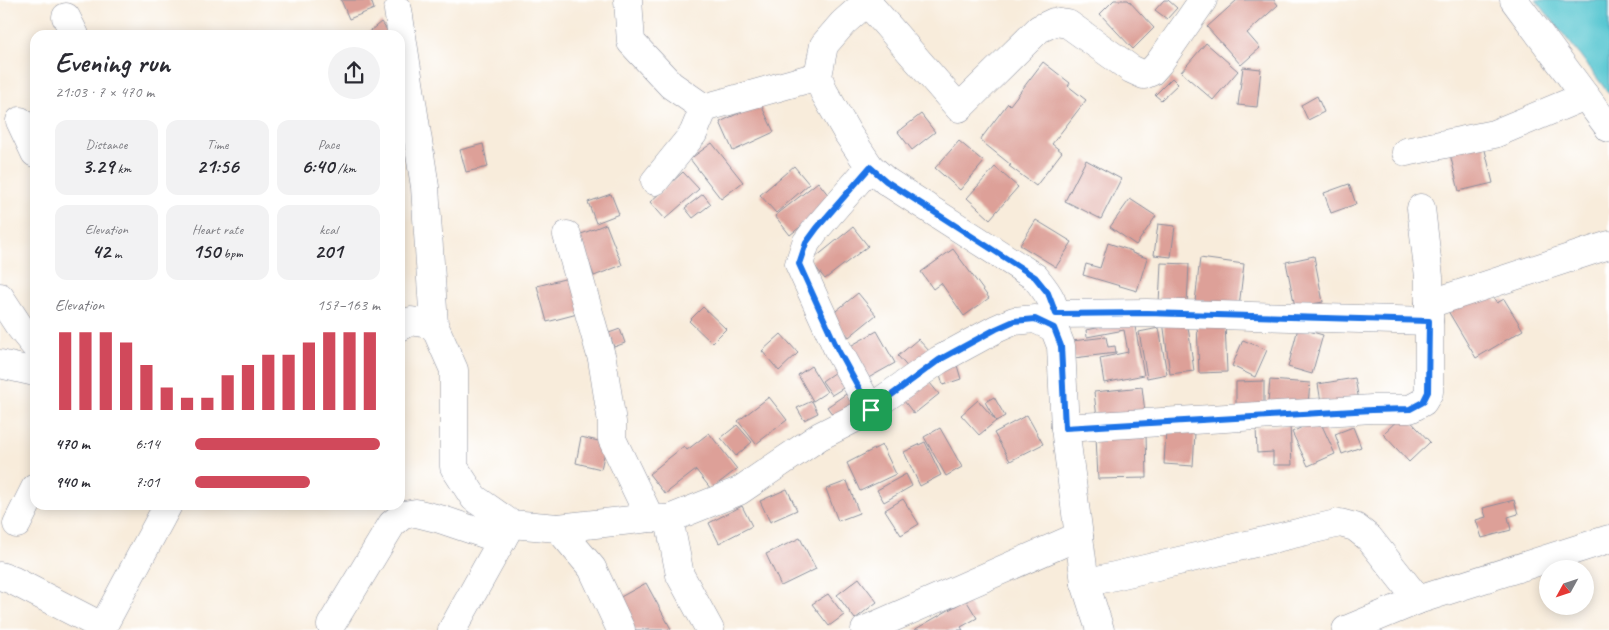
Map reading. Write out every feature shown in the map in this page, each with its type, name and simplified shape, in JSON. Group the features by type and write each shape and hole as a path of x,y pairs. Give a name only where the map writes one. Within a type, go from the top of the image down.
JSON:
{"street":[{"path":"628,0 631,42 671,85 704,108"},
{"path":"1100,630 1085,583 1065,428 1061,346 1048,293 1035,277 886,181 870,167 835,111 818,76 824,45 842,23 868,1 959,108 1039,29 1054,22 1068,24 1131,69 1144,75 1151,72 1159,64 1203,0"},
{"path":"1514,0 1609,128"},
{"path":"398,10 401,30"},
{"path":"405,56 425,186 434,325 454,370 454,467 474,498 506,532"},
{"path":"704,108 818,76"},
{"path":"1406,152 1494,134 1585,96"},
{"path":"655,181 693,134 704,108"},
{"path":"20,121 30,142"},
{"path":"870,167 806,243 799,264 838,350 871,410"},
{"path":"1065,428 1410,409 1423,402 1428,392 1429,277 1421,208"},
{"path":"567,234 602,359 612,440 660,519 680,575 710,630"},
{"path":"331,625 392,524 403,515 416,512 440,519 506,532 660,519 739,491 820,436 871,410 939,360 1014,321 1035,319 1056,321 1147,313 1429,313 1609,244"},
{"path":"0,297 18,326 30,340"},
{"path":"405,324 411,321 434,325"},
{"path":"0,364 30,371"},
{"path":"17,524 30,498"},
{"path":"0,576 12,580 102,628 165,510"},
{"path":"1085,583 1340,523 1355,527 1370,538 1418,600"},
{"path":"558,528 592,568 621,630"},
{"path":"452,630 506,532"},
{"path":"865,630 1079,536"},
{"path":"1346,630 1418,600 1609,539"}],"water":[{"path":"1536,0 1609,0 1609,94 1580,55"}],"building":[{"path":"341,0 371,0 374,9 349,19"},
{"path":"1114,0 1128,0 1154,28 1133,49 1100,14"},
{"path":"1164,0 1168,0 1177,8 1167,19 1155,10"},
{"path":"1237,0 1274,0 1278,5 1247,33 1260,48 1241,65 1207,27"},
{"path":"381,22 387,30 371,30"},
{"path":"1206,43 1238,71 1213,100 1181,72"},
{"path":"1043,62 1070,83 1068,86 1086,100 1052,144 1062,152 1036,186 1009,166 1011,165 980,140"},
{"path":"1243,67 1261,69 1257,107 1238,105"},
{"path":"1172,78 1178,84 1161,100 1155,95"},
{"path":"1317,96 1324,112 1308,120 1301,105"},
{"path":"760,103 774,132 733,151 720,122"},
{"path":"921,114 935,132 912,150 898,132"},
{"path":"959,141 984,162 960,190 935,168"},
{"path":"1483,142 1493,183 1459,191 1449,150"},
{"path":"712,143 743,182 721,199 690,159"},
{"path":"483,144 488,167 466,172 460,150"},
{"path":"1086,160 1121,179 1101,219 1065,201"},
{"path":"794,166 809,184 776,213 760,195"},
{"path":"995,167 1018,187 990,219 967,198"},
{"path":"683,172 699,189 665,219 650,202"},
{"path":"818,182 833,201 790,235 775,216"},
{"path":"1349,184 1356,204 1331,213 1324,193"},
{"path":"611,194 619,214 596,223 588,202"},
{"path":"703,194 711,204 693,218 685,208"},
{"path":"1130,199 1156,216 1136,245 1110,227"},
{"path":"1036,220 1072,242 1056,267 1020,245"},
{"path":"606,224 622,265 594,276 579,235"},
{"path":"1158,224 1175,226 1171,257 1154,255"},
{"path":"853,227 868,246 825,279 811,261"},
{"path":"1108,243 1147,258 1137,291 1083,275 1086,264 1100,268"},
{"path":"953,249 989,298 964,316 941,283 933,289 921,272"},
{"path":"1314,256 1323,302 1295,307 1286,262"},
{"path":"1200,258 1244,264 1239,307 1195,302"},
{"path":"1161,263 1189,264 1187,305 1159,303"},
{"path":"572,277 581,313 547,322 537,286"},
{"path":"1487,288 1497,303 1504,299 1523,330 1476,358 1448,311"},
{"path":"858,293 876,315 849,337 831,315"},
{"path":"703,307 726,329 712,343 689,321"},
{"path":"1187,319 1194,371 1170,374 1163,321"},
{"path":"1134,321 1144,375 1104,383 1100,358 1128,352 1124,330 1087,337 1086,330"},
{"path":"1225,322 1227,372 1199,373 1197,324"},
{"path":"1159,328 1167,374 1147,378 1139,332"},
{"path":"1298,328 1323,335 1312,374 1288,367"},
{"path":"620,329 625,343 614,347 609,333"},
{"path":"877,331 895,363 863,381 845,349"},
{"path":"781,334 798,353 779,371 762,351"},
{"path":"1106,337 1108,347 1115,346 1116,353 1074,358 1072,341"},
{"path":"918,339 931,353 910,370 898,356"},
{"path":"1243,340 1267,350 1255,377 1232,366"},
{"path":"956,362 961,379 943,385 938,367"},
{"path":"811,366 827,392 813,401 798,375"},
{"path":"838,370 848,385 832,395 822,381"},
{"path":"925,377 939,394 914,414 901,397"},
{"path":"1355,378 1359,401 1322,408 1318,384"},
{"path":"1270,380 1310,383 1308,405 1268,402"},
{"path":"1264,381 1264,412 1236,413 1236,382"},
{"path":"1142,387 1145,412 1097,418 1094,392"},
{"path":"852,390 862,406 838,422 827,407"},
{"path":"769,397 787,420 756,444 738,421"},
{"path":"994,397 1005,416 996,421 985,402"},
{"path":"978,400 996,421 979,435 961,415"},
{"path":"812,401 818,413 804,420 797,408"},
{"path":"1404,414 1430,442 1409,462 1383,434"},
{"path":"1027,415 1043,444 1010,461 994,433"},
{"path":"1319,419 1335,454 1308,466 1292,432"},
{"path":"737,425 752,442 736,456 721,438"},
{"path":"1290,425 1292,465 1273,465 1273,452 1257,453 1256,427"},
{"path":"1353,427 1361,447 1342,454 1335,434"},
{"path":"940,428 962,467 946,476 924,437"},
{"path":"1166,431 1195,433 1193,466 1164,464"},
{"path":"709,433 737,469 711,489 696,470 665,494 649,474 684,446 687,450"},
{"path":"1146,434 1147,478 1098,479 1096,436"},
{"path":"581,437 607,443 601,469 576,463"},
{"path":"925,442 941,475 920,486 904,452"},
{"path":"882,445 896,474 860,491 847,463"},
{"path":"906,474 912,486 884,502 877,490"},
{"path":"847,481 859,513 838,521 826,489"},
{"path":"787,489 797,510 770,522 760,501"},
{"path":"903,499 919,524 901,535 885,510"},
{"path":"1514,500 1518,514 1508,517 1511,530 1482,538 1476,520 1486,517 1483,508"},
{"path":"742,506 752,526 719,543 709,523"},
{"path":"800,538 816,569 781,586 766,554"},
{"path":"859,578 877,602 855,619 837,595"},
{"path":"646,583 671,629 634,630 617,599"},
{"path":"828,594 844,615 829,626 812,604"},
{"path":"966,600 977,618 961,627 963,630 914,630"}],"route":[{"path":"870,167 886,181 1035,277 1048,293 1056,314 1147,313 1429,321 1428,392 1423,402 1410,409 1065,428 1061,346 1054,328 1035,319 1014,321 939,360 871,410 838,350 799,264 806,243 870,167"}]}
